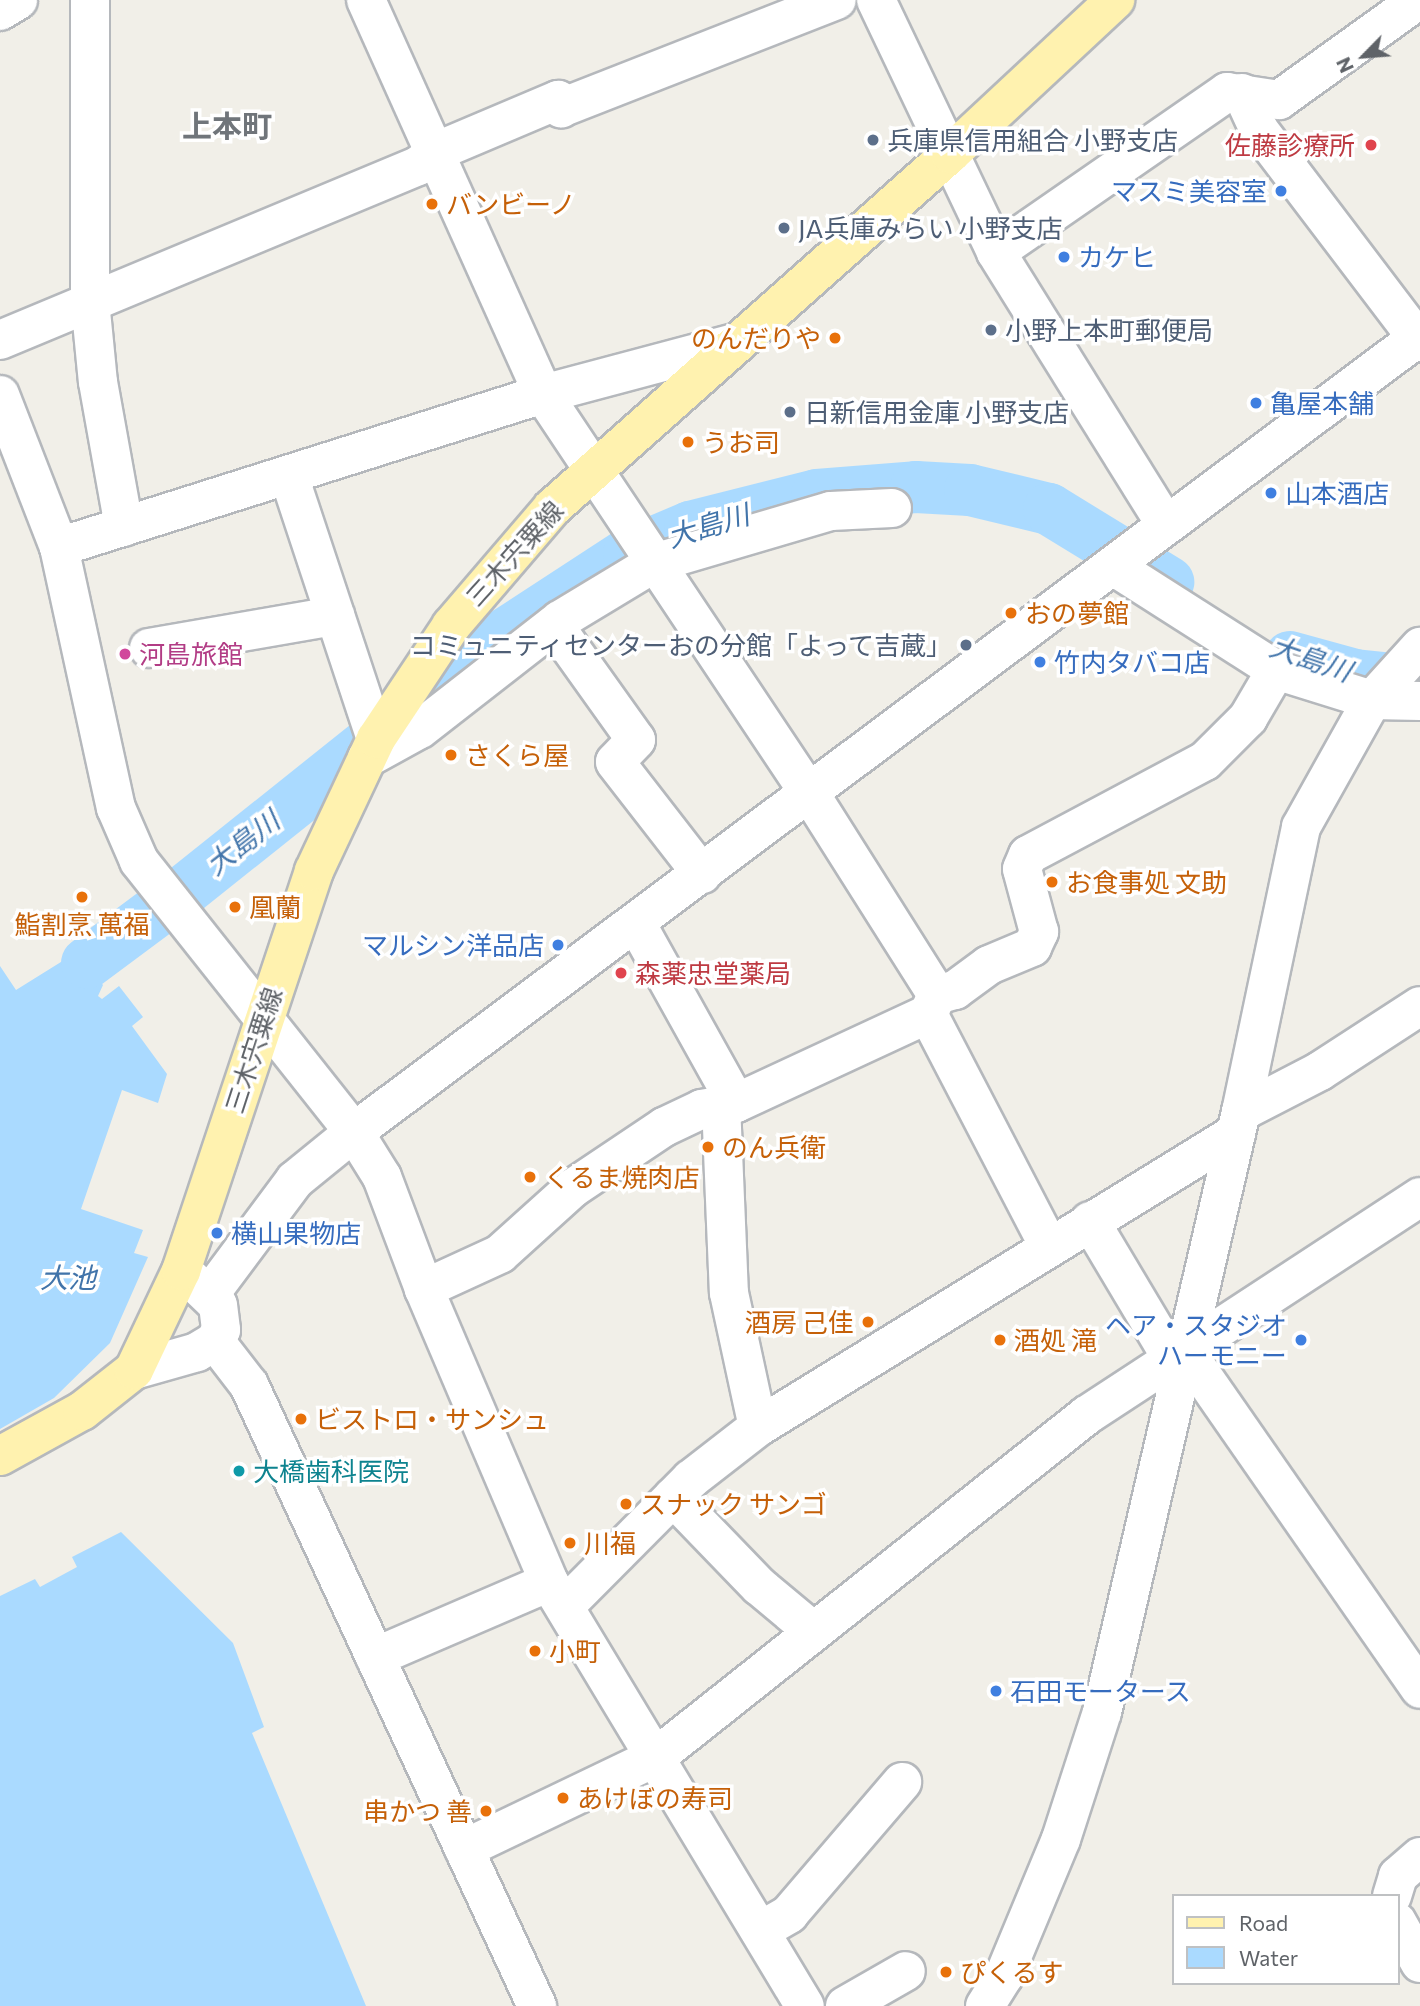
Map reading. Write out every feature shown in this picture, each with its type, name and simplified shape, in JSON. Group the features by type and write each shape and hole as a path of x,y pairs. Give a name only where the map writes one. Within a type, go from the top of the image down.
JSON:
{"main road":[{"name":"三木宍粟線","path":"0,1456 82,1411 134,1370 181,1271 263,1014 314,871 371,748 451,626 490,576 593,471 950,154 1115,0"}],"street":[{"path":"0,11 18,0"},
{"path":"90,0 90,301 98,382 124,527"},
{"path":"366,0 543,394 810,794 933,1004 1049,1246"},
{"path":"0,340 418,166 435,152 558,100 561,108 837,0"},
{"path":"876,0 996,253 1165,524"},
{"path":"996,253 1227,92 1279,100 1418,0"},
{"path":"210,1294 295,1180 354,1132 810,794 1165,524 1419,339 1259,130 1242,93"},
{"path":"59,547 543,394 738,342"},
{"path":"0,395 59,547 116,808 134,850 354,1132 382,1177 424,1289 557,1594 804,2006"},
{"path":"289,476 335,616 371,748 420,729 554,625 654,563 831,511 892,508"},
{"path":"1113,566 1276,670 1372,700 1420,701"},
{"path":"149,648 335,616"},
{"path":"554,625 636,740 615,762 702,874"},
{"path":"985,2006 1004,1976 1061,1839 1102,1712 1179,1356 1239,1123 1301,827 1372,700 1420,648"},
{"path":"424,1289 500,1254 615,1156 664,1127 728,1103 933,1004 989,965 1032,947 1039,932 1022,869 1028,855 1205,761 1248,718 1276,670"},
{"path":"636,923 728,1103 729,1293 758,1427"},
{"path":"375,1657 557,1594 758,1427 1090,1222 1420,1007"},
{"path":"464,1849 656,1758 1087,1415 1420,1197"},
{"path":"1090,1222 1179,1356 1415,1669"},
{"path":"134,1370 197,1352 215,1340 221,1330 218,1306 210,1294 181,1271"},
{"path":"215,1340 249,1385 537,2006"},
{"path":"673,1497 758,1586 813,1631"},
{"path":"760,1931 789,1914 902,1782"},
{"path":"1393,1894 1398,1876 1420,1857"},
{"path":"1399,1926 1420,1963"},
{"path":"845,2006 906,1971"}],"water":[{"name":"大池","path":"77,952 103,985 98,996 102,999 119,986 143,1017 132,1026 167,1074 158,1103 122,1090 81,1209 143,1230 134,1253 148,1257 110,1343 54,1398 0,1429 0,966 16,990"},
{"path":"121,1532 233,1643 264,1727 252,1733 366,2006 0,2006 0,1596 35,1579 40,1587 77,1567 72,1557"}],"waterway":[{"name":"大島川","path":"87,963 185,890 508,632 629,553 690,527 817,495 916,487 970,490 1049,509 1168,582"},
{"name":"大島川","path":"1290,657 1355,675 1420,682"}],"place":[{"name":"兵庫県信用組合 小野支店","path":"873,140"},
{"name":"佐藤診療所","path":"1371,145"},
{"name":"マスミ美容室","path":"1281,191"},
{"name":"バンビーノ","path":"432,204"},
{"name":"JA兵庫みらい 小野支店","path":"784,228"},
{"name":"カケヒ","path":"1064,257"},
{"name":"小野上本町郵便局","path":"991,330"},
{"name":"のんだりや","path":"835,338"},
{"name":"亀屋本舗","path":"1256,403"},
{"name":"日新信用金庫 小野支店","path":"790,412"},
{"name":"うお司","path":"688,442"},
{"name":"山本酒店","path":"1271,493"},
{"name":"おの夢館","path":"1011,613"},
{"name":"コミュニティセンターおの分館「よって吉蔵」","path":"966,645"},
{"name":"河島旅館","path":"125,654"},
{"name":"竹内タバコ店","path":"1040,662"},
{"name":"さくら屋","path":"451,755"},
{"name":"お食事処 文助","path":"1052,882"},
{"name":"鮨割烹 萬福","path":"82,897"},
{"name":"凰蘭","path":"235,907"},
{"name":"マルシン洋品店","path":"558,945"},
{"name":"森薬忠堂薬局","path":"621,973"},
{"name":"のん兵衛","path":"708,1147"},
{"name":"くるま焼肉店","path":"530,1177"},
{"name":"横山果物店","path":"217,1233"},
{"name":"酒房 己佳","path":"868,1322"},
{"name":"酒処 滝","path":"1000,1340"},
{"name":"ヘア・スタジオ ハーモニー","path":"1301,1340"},
{"name":"ビストロ・サンシュ","path":"301,1419"},
{"name":"大橋歯科医院","path":"239,1471"},
{"name":"スナック サンゴ","path":"626,1504"},
{"name":"川福","path":"570,1543"},
{"name":"小町","path":"535,1651"},
{"name":"石田モータース","path":"996,1691"},
{"name":"あけぼの寿司","path":"563,1798"},
{"name":"串かつ 善","path":"486,1811"},
{"name":"ぴくるす","path":"946,1972"}],"district":[{"name":"上本町","path":"227,125"}]}
